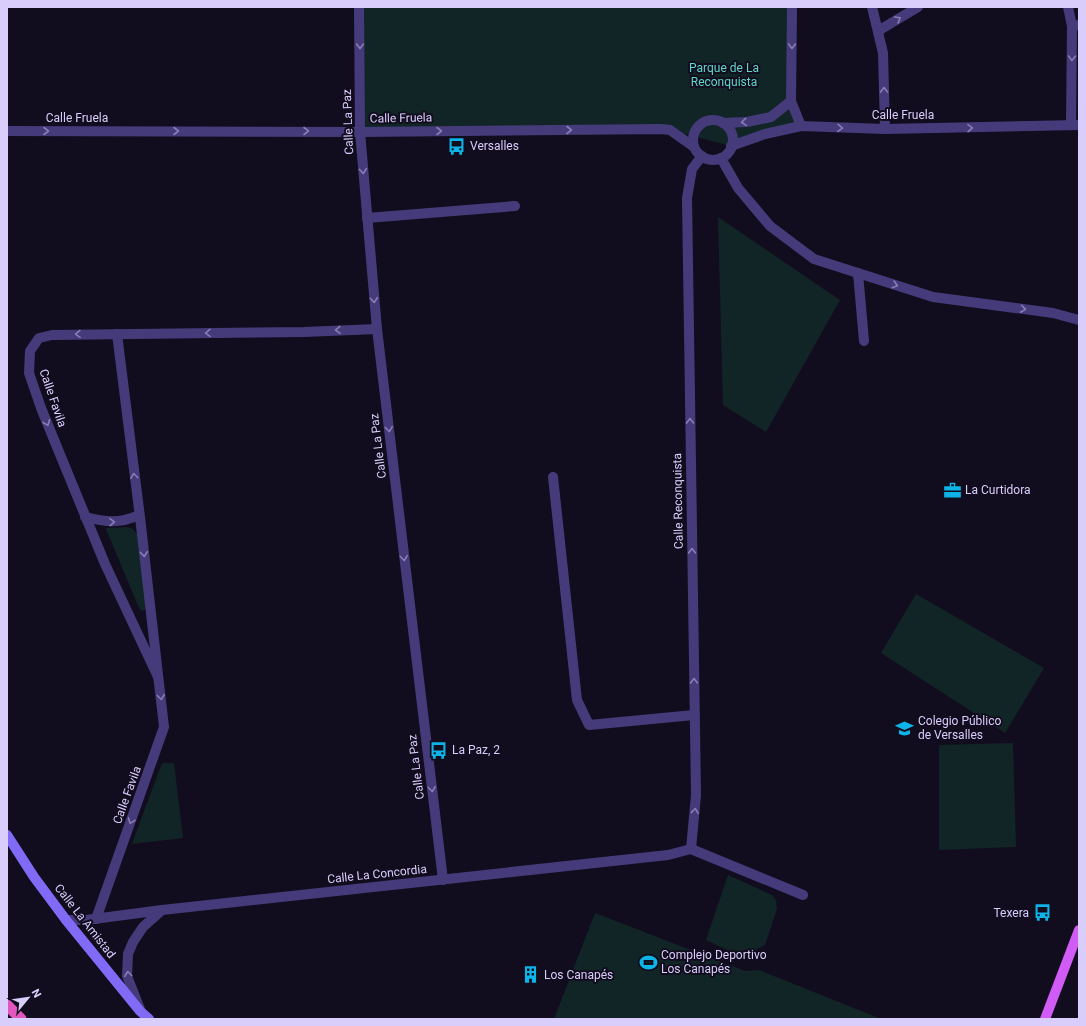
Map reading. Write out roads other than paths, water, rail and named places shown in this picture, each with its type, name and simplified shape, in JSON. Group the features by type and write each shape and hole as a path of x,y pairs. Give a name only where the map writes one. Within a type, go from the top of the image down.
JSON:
{"highway":[{"path":"7,1005 21,1019"}],"main road":[{"name":"Calle La Amistad","path":"7,835 34,877 66,920 140,1011 149,1019"},
{"path":"1046,1019 1079,930"}],"street":[{"name":"Calle La Paz","path":"359,7 360,132 377,328 443,880"},
{"path":"792,7 791,101 801,126"},
{"path":"872,7 883,53 885,129"},
{"path":"878,31 918,7"},
{"path":"1068,7 1076,25 1075,125"},
{"path":"723,123 746,122 772,117 791,101"},
{"path":"707,120 716,120 728,127 731,133 731,146 727,153 721,158 705,158 694,147 693,139 695,131 700,124 707,120"},
{"name":"Calle Fruela","path":"731,146 765,134 801,126 885,129 1075,125"},
{"name":"Calle Fruela","path":"7,131 360,132 660,129 670,130 694,147"},
{"name":"Calle Reconquista","path":"690,849 696,796 687,198 692,169 702,156"},
{"path":"721,158 738,188 770,226 814,259 933,297 1053,313 1079,320"},
{"path":"367,218 515,206"},
{"path":"858,273 864,341"},
{"name":"Calle Favila","path":"158,677 105,564 41,408 29,373 30,351 39,338 52,335 304,332 377,328"},
{"name":"Calle Favila","path":"96,919 164,727 117,334"},
{"path":"553,477 577,700 589,725 694,715"},
{"path":"85,517 106,522 116,522 129,520 139,515"},
{"path":"690,849 803,895"},
{"name":"Calle La Concordia","path":"66,920 96,919 162,910 668,855 690,849"},
{"path":"140,1011 127,976 128,954 133,942 143,927 162,910"}],"place":[{"name":"Versalles","path":"457,146"},
{"name":"La Curtidora","path":"952,490"},
{"name":"Colegio Público de Versalles","path":"905,728"},
{"name":"La Paz, 2","path":"439,750"},
{"name":"Texera","path":"1042,913"},
{"name":"Complejo Deportivo Los Canapés","path":"648,962"},
{"name":"Los Canapés","path":"531,975"}],"park label":[{"name":"Parque de La Reconquista","path":"724,75"}]}
